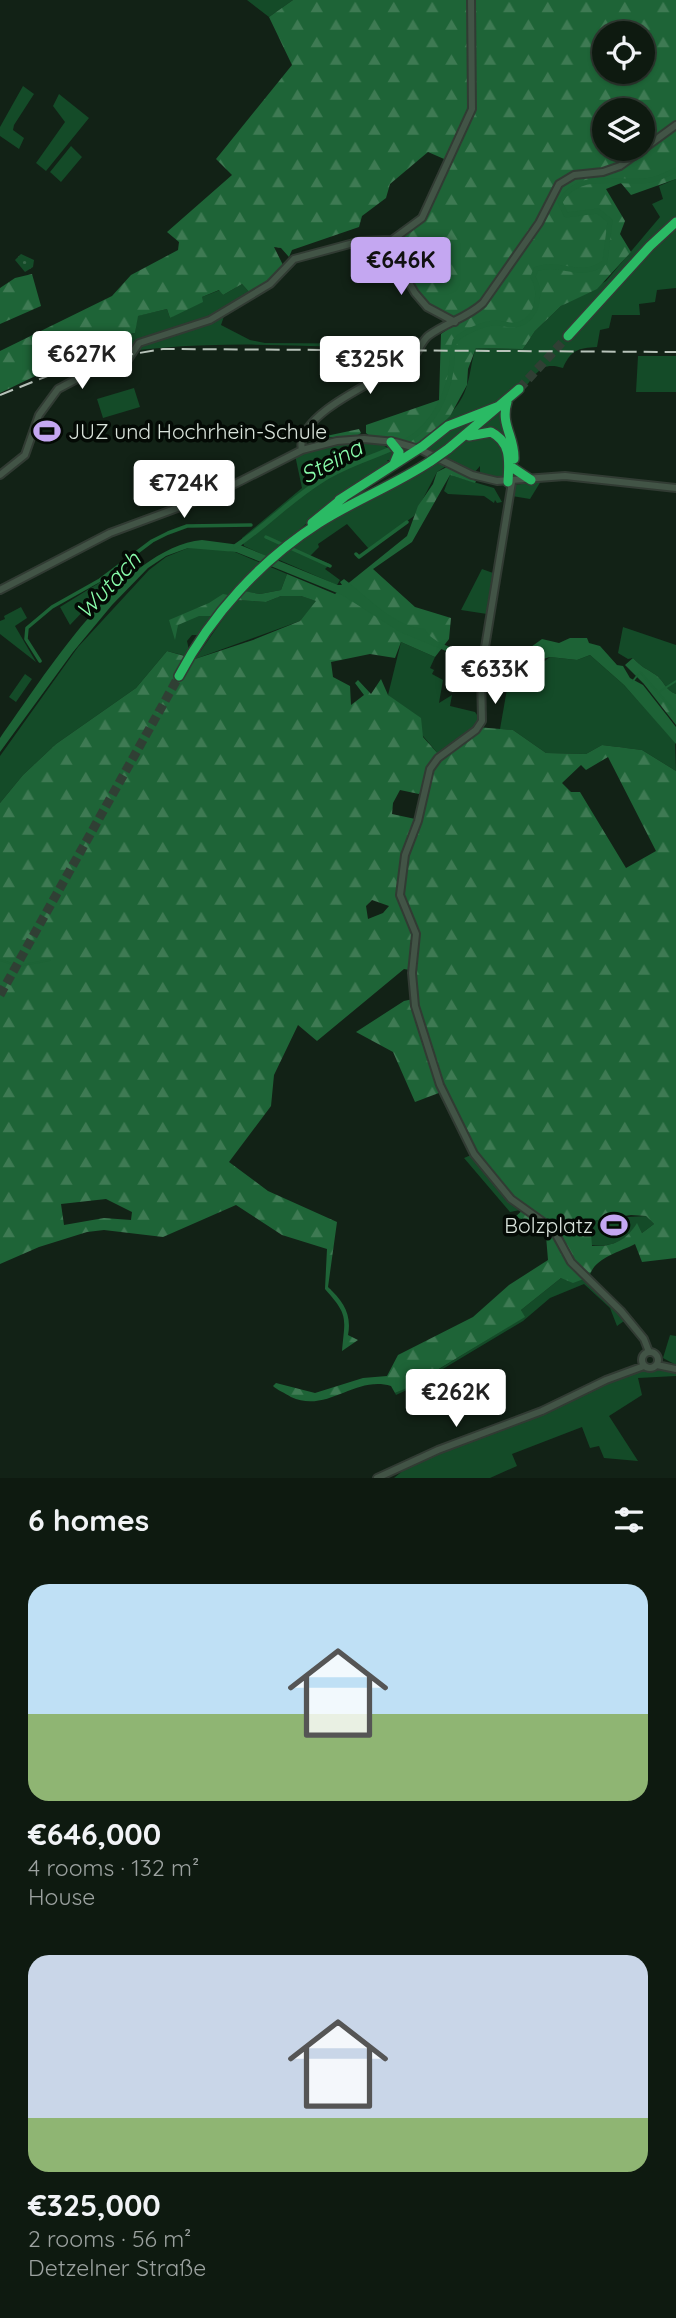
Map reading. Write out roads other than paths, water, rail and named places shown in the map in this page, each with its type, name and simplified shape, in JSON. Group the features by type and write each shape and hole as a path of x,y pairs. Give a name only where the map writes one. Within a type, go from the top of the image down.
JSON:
{"highway":[{"path":"568,336 650,246 676,222"},
{"path":"298,537 422,467 464,437 519,389"},
{"path":"179,676 195,648 222,612 260,569 339,500 454,422 505,402"},
{"path":"505,402 503,419 514,448 510,482"},
{"path":"464,437 486,432 500,438 509,457 510,482"},
{"path":"339,500 393,464 399,455 393,443"},
{"path":"513,468 531,480"}],"main road":[{"path":"0,475 25,455 39,415 53,394 103,365 127,361 139,343 152,336 210,320 270,284 301,256 361,242 385,242 422,218 472,109 471,0"},
{"path":"304,449 304,437 334,404 370,380 407,363 430,335 454,323 483,303 539,223 559,184 574,175 603,172 620,166 676,125"},
{"path":"385,242 415,293 427,307 454,323"},
{"path":"304,437 309,443 361,439 415,448 472,475 496,481 571,476 676,488"},
{"path":"2,589 110,533 215,494 304,449 322,443"},
{"path":"496,481 507,493"},
{"path":"507,504 510,482"},
{"path":"510,482 481,672 482,721 476,730 438,758 430,769 418,821 405,855 400,895 416,934 412,973 414,1000 440,1085 474,1154 511,1199 553,1229 571,1262 621,1311 644,1339 649,1352 656,1355 657,1365"},
{"path":"644,1366 643,1357 649,1352"},
{"path":"377,1478 438,1450 542,1411 606,1380 644,1366 651,1368 657,1365 676,1369"}],"waterway":[{"name":"Steina","path":"236,546 322,480 413,437 439,407 451,373 455,341 484,325 522,323 533,313 538,298 533,277 536,269 554,267 588,270 605,262 610,221 598,211 566,215 560,202 568,192 577,185 589,182 651,180 676,170"},
{"path":"356,554 359,557 407,522"},
{"name":"Wutach","path":"40,661 26,639 27,628 52,607 100,580 152,541 187,526 251,525"},
{"path":"266,537 330,566"},
{"path":"633,681 640,672 676,713"},
{"path":"659,692 676,681"},
{"path":"0,960 18,966 50,960"}],"tunnel":[{"path":"519,389 568,336"},
{"path":"0,995 179,676"}],"railway":[{"path":"0,395 80,363 163,349 676,352"}],"place":[{"name":"JUZ und Hochrhein-Schule","path":"47,431"},
{"name":"Bolzplatz","path":"614,1225"}]}
